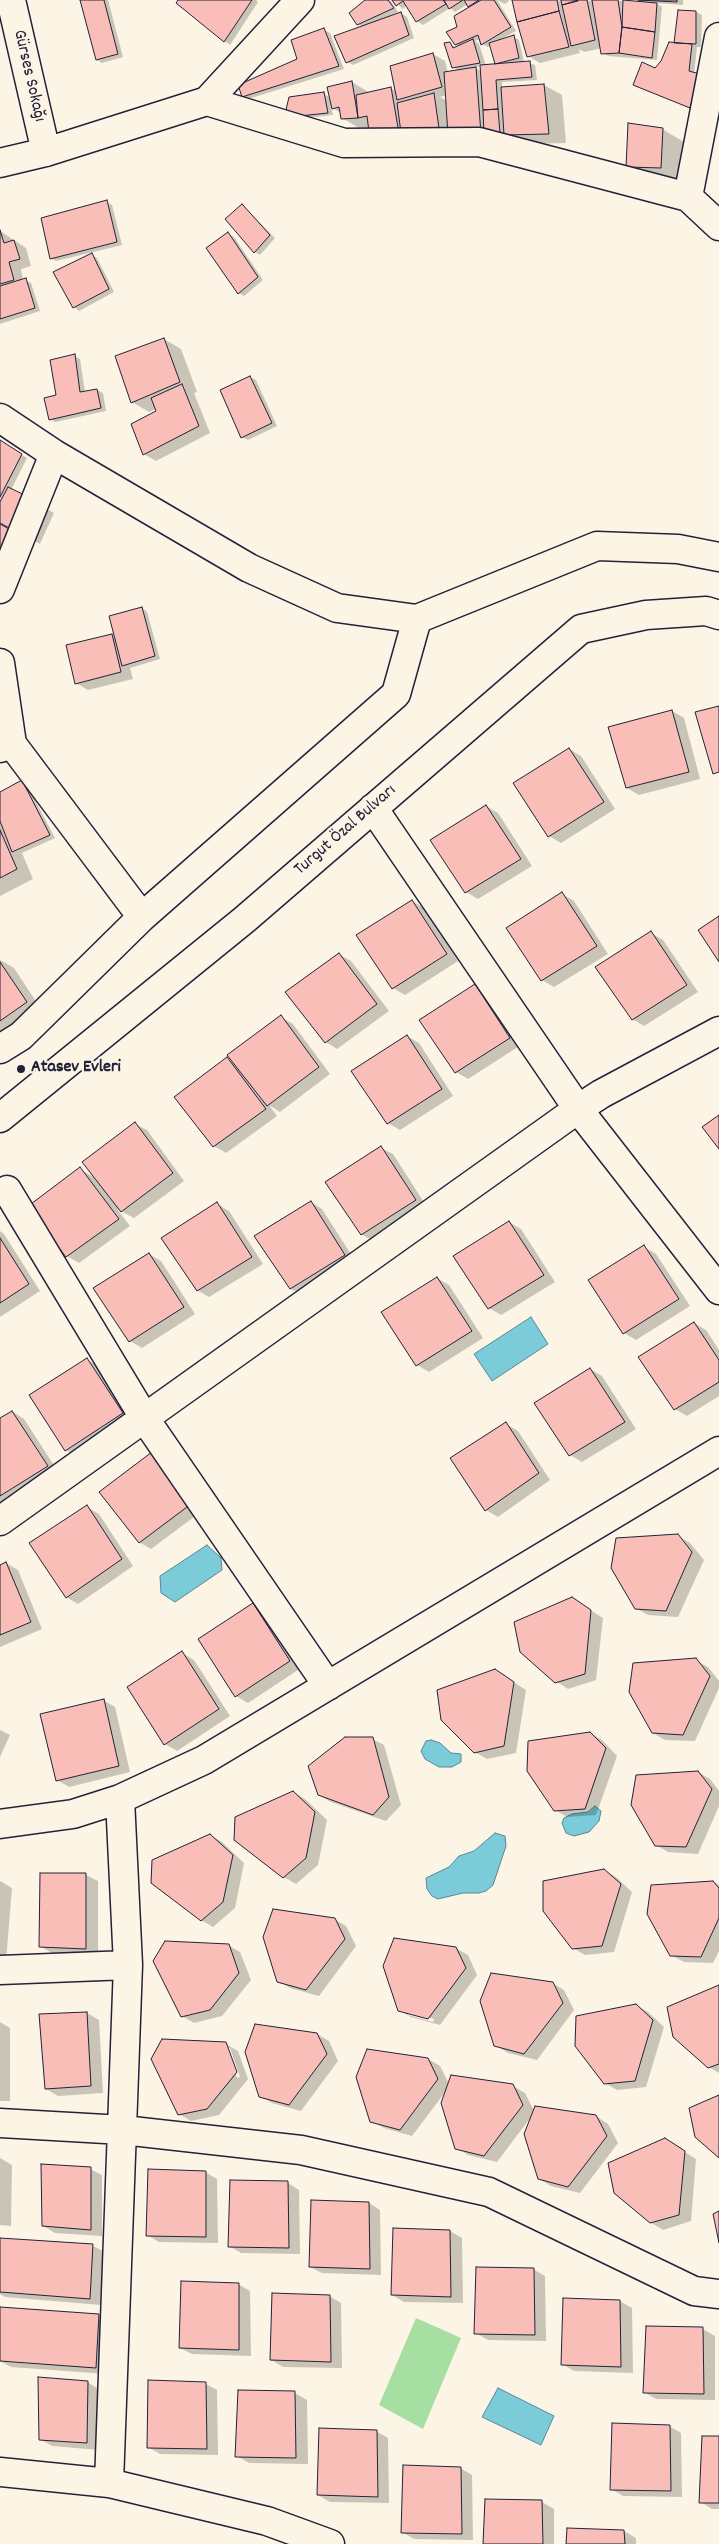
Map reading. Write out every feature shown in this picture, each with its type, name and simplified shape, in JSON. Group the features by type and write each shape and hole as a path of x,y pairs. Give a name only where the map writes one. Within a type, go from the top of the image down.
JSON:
{"street":[{"name":"Gürses Sokağı","path":"11,0 46,152"},
{"path":"0,163 46,152 207,101 300,0"},
{"path":"688,197 719,37"},
{"path":"207,101 344,143 479,142 688,197 719,226"},
{"path":"0,418 54,454 249,568 337,608 417,619 596,546 678,549 719,557"},
{"path":"0,590 54,454"},
{"name":"Turgut Özal Bulvarı","path":"0,1118 244,920 581,629 646,615 706,611 719,614"},
{"path":"0,1049 21,1036 142,917 396,694 417,619"},
{"path":"0,663 6,746 142,917"},
{"path":"373,808 578,1109 719,1290"},
{"path":"0,1521 578,1109 601,1094 719,1030"},
{"path":"7,1190 145,1419 328,1686"},
{"path":"0,1824 72,1814 120,1799 204,1760 719,1451"},
{"path":"109,2483 128,1964 120,1799"},
{"path":"0,1970 128,1964"},
{"path":"0,2123 123,2130 301,2150 489,2192 694,2291 719,2294"},
{"path":"0,2472 109,2483 267,2521 330,2544"}],"green space":[{"path":"416,2318 461,2338 423,2429 379,2405"}],"water":[{"path":"531,1317 548,1344 492,1381 474,1354"},
{"path":"207,1545 221,1558 222,1570 175,1602 161,1593 160,1576"},
{"path":"431,1740 440,1743 451,1753 461,1754 461,1762 452,1767 439,1767 425,1759 421,1751 426,1741"},
{"path":"595,1806 601,1811 599,1821 589,1832 574,1836 566,1833 562,1823 564,1818 572,1814 588,1812"},
{"path":"495,1833 505,1836 506,1846 493,1885 486,1891 479,1893 463,1893 438,1899 432,1896 427,1889 426,1878 449,1867 459,1856 474,1851"},
{"path":"498,2388 554,2416 541,2445 482,2417"}],"building":[{"path":"80,0 104,0 118,54 96,60"},
{"path":"178,0 252,0 224,42 176,3"},
{"path":"365,0 388,0 394,8 357,25 349,13"},
{"path":"392,0 443,0 446,4 416,22 403,1 396,6"},
{"path":"444,0 463,0 449,9"},
{"path":"464,0 479,0 468,7"},
{"path":"481,0 494,0 511,27 481,45 478,35 455,45 446,32 457,27 454,16"},
{"path":"512,0 557,0 559,11 517,22"},
{"path":"561,0 578,0 578,1 562,5"},
{"path":"578,0 587,0 595,40 571,46 562,5"},
{"path":"592,0 618,0 622,27 619,53 601,54"},
{"path":"623,0 657,3 655,32 622,27"},
{"path":"638,0 677,0 677,2"},
{"path":"678,10 696,11 696,44 674,43"},
{"path":"559,11 569,47 527,57 517,22"},
{"path":"401,12 409,35 346,63 334,36"},
{"path":"622,27 655,32 652,58 619,53"},
{"path":"324,28 339,66 242,97 238,85 297,59 291,40"},
{"path":"514,35 519,58 495,64 489,43"},
{"path":"473,39 480,63 452,68 444,43 450,42 453,48"},
{"path":"669,42 692,44 689,71 700,74 690,108 633,85 642,62 655,68 661,61"},
{"path":"433,53 442,87 397,100 390,66"},
{"path":"530,61 532,77 496,80 498,109 483,110 480,65"},
{"path":"476,67 481,134 448,136 444,72"},
{"path":"352,81 358,118 341,119 339,107 332,109 327,87"},
{"path":"544,84 549,134 504,135 501,87"},
{"path":"391,87 399,133 369,132 367,116 358,118 356,95"},
{"path":"324,92 328,113 290,117 285,114 289,97"},
{"path":"434,93 440,135 402,140 397,103"},
{"path":"498,109 500,133 484,134 483,110"},
{"path":"628,123 663,128 661,168 626,167"},
{"path":"107,200 117,242 50,259 41,218"},
{"path":"242,204 270,235 254,253 225,219"},
{"path":"0,230 4,243 14,240 20,259 9,262 14,280 0,284"},
{"path":"228,232 258,277 238,294 206,248"},
{"path":"92,253 109,289 73,308 53,272"},
{"path":"26,278 35,308 0,319 0,286"},
{"path":"164,338 180,382 131,403 115,356"},
{"path":"75,354 80,392 97,389 101,408 49,420 44,398 56,395 50,360"},
{"path":"250,376 272,423 241,438 220,390"},
{"path":"182,384 199,426 143,455 131,424 156,411 151,398"},
{"path":"0,440 22,454 0,497"},
{"path":"8,487 33,499 17,532 0,523 0,502"},
{"path":"0,524 18,534 0,558"},
{"path":"142,607 155,656 122,666 109,616"},
{"path":"112,634 121,672 75,684 66,645"},
{"path":"719,706 719,772 713,774 695,712"},
{"path":"672,710 689,772 626,788 608,727"},
{"path":"569,748 604,802 548,837 513,783"},
{"path":"22,780 50,835 12,852 0,821 0,792"},
{"path":"486,805 521,859 465,893 430,840"},
{"path":"0,830 17,869 0,878"},
{"path":"562,892 597,946 541,981 506,928"},
{"path":"412,900 447,954 392,989 356,935"},
{"path":"719,916 719,962 698,930"},
{"path":"651,931 687,985 632,1020 595,967"},
{"path":"339,953 377,1004 325,1043 285,992"},
{"path":"0,962 27,1002 0,1021"},
{"path":"475,984 510,1038 455,1073 419,1020"},
{"path":"281,1015 319,1067 267,1106 227,1055"},
{"path":"407,1035 442,1089 387,1124 351,1071"},
{"path":"227,1057 266,1109 213,1147 174,1097"},
{"path":"719,1115 719,1149 702,1127"},
{"path":"135,1122 173,1173 121,1212 82,1162"},
{"path":"381,1146 416,1200 361,1235 325,1182"},
{"path":"80,1167 119,1219 66,1257 27,1207"},
{"path":"311,1201 345,1255 290,1289 254,1236"},
{"path":"217,1202 252,1257 197,1291 161,1238"},
{"path":"509,1221 544,1275 488,1309 453,1256"},
{"path":"0,1238 29,1284 0,1303"},
{"path":"644,1245 679,1299 623,1334 588,1280"},
{"path":"149,1253 184,1307 129,1342 93,1288"},
{"path":"437,1277 472,1331 416,1366 381,1312"},
{"path":"694,1322 719,1360 719,1382 674,1410 638,1357"},
{"path":"87,1358 123,1413 65,1451 29,1395"},
{"path":"590,1368 625,1422 569,1456 534,1403"},
{"path":"12,1411 48,1466 0,1496 0,1418"},
{"path":"506,1422 539,1473 485,1511 450,1458"},
{"path":"152,1452 191,1504 139,1543 99,1492"},
{"path":"87,1505 122,1559 66,1598 29,1543"},
{"path":"678,1534 692,1552 666,1611 635,1609 611,1568 616,1538"},
{"path":"6,1562 31,1622 0,1635 0,1565"},
{"path":"572,1597 591,1610 585,1674 555,1683 520,1652 514,1622"},
{"path":"253,1603 290,1661 235,1697 198,1639"},
{"path":"182,1651 219,1709 164,1745 127,1687"},
{"path":"696,1658 710,1676 683,1735 652,1733 629,1692 633,1663"},
{"path":"495,1669 514,1682 504,1746 474,1753 441,1720 437,1690"},
{"path":"104,1699 119,1766 56,1781 40,1714"},
{"path":"590,1732 606,1748 585,1809 554,1811 527,1771 528,1741"},
{"path":"345,1737 373,1737 389,1797 373,1815 318,1795 308,1766"},
{"path":"698,1771 712,1789 686,1847 655,1846 631,1805 636,1775"},
{"path":"293,1791 315,1812 306,1858 283,1878 234,1840 235,1817"},
{"path":"210,1834 233,1855 223,1902 201,1921 151,1883 152,1860"},
{"path":"604,1869 621,1884 602,1946 572,1949 543,1911 543,1881"},
{"path":"40,1873 86,1873 86,1949 39,1947"},
{"path":"713,1881 719,1888 719,1918 701,1957 670,1956 647,1914 651,1885"},
{"path":"273,1909 335,1918 345,1939 306,1990 277,1982 263,1937"},
{"path":"394,1938 456,1947 466,1968 428,2019 398,2011 383,1966"},
{"path":"165,1941 229,1944 239,1973 210,2010 181,2017 153,1961"},
{"path":"491,1973 553,1982 563,2003 524,2054 494,2046 480,2001"},
{"path":"719,1985 719,2064 708,2068 673,2037 667,2007"},
{"path":"636,2004 653,2020 635,2081 604,2084 575,2046 576,2016"},
{"path":"87,2012 91,2086 45,2089 39,2014"},
{"path":"255,2024 317,2033 327,2054 289,2105 259,2097 245,2052"},
{"path":"162,2039 226,2042 237,2072 207,2109 178,2115 151,2059"},
{"path":"367,2049 428,2058 438,2079 400,2130 370,2122 356,2077"},
{"path":"451,2075 513,2084 523,2105 484,2156 455,2149 441,2103"},
{"path":"719,2095 719,2158 695,2137 689,2108"},
{"path":"535,2106 596,2115 607,2136 568,2187 538,2179 524,2134"},
{"path":"665,2138 685,2151 679,2215 650,2223 614,2193 608,2163"},
{"path":"41,2164 91,2167 91,2230 42,2226"},
{"path":"148,2169 206,2171 206,2237 146,2236"},
{"path":"230,2180 288,2181 289,2248 228,2247"},
{"path":"311,2200 369,2202 370,2269 309,2267"},
{"path":"719,2211 719,2243 713,2214"},
{"path":"393,2228 450,2230 451,2297 391,2295"},
{"path":"0,2238 93,2244 90,2299 0,2292"},
{"path":"476,2267 534,2268 535,2335 474,2334"},
{"path":"181,2281 239,2283 239,2350 179,2348"},
{"path":"272,2293 330,2295 331,2362 270,2360"},
{"path":"563,2298 620,2300 621,2367 561,2365"},
{"path":"0,2307 99,2314 96,2368 0,2361"},
{"path":"646,2326 703,2327 704,2394 643,2393"},
{"path":"38,2377 88,2381 87,2443 39,2440"},
{"path":"148,2380 206,2382 207,2449 147,2448"},
{"path":"238,2390 295,2391 296,2458 235,2457"},
{"path":"612,2423 670,2425 671,2491 610,2490"},
{"path":"319,2428 377,2430 378,2497 317,2495"},
{"path":"702,2436 719,2436 719,2503 699,2503"},
{"path":"403,2465 461,2467 462,2534 401,2533"},
{"path":"485,2499 542,2500 543,2544 483,2544"},
{"path":"567,2528 624,2530 625,2544 566,2544"}],"place":[{"name":"Atasev Evleri","path":"21,1069"}]}
